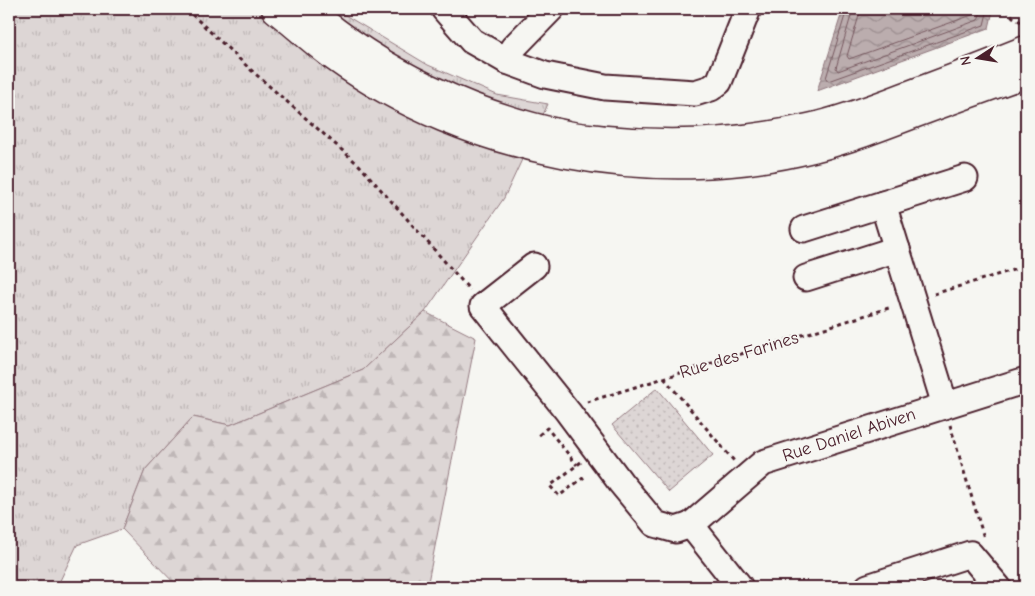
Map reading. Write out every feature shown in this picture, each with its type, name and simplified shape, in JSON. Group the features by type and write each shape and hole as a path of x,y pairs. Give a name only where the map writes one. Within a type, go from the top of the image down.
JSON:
{"main road":[{"path":"276,9 337,58 414,104 512,142 566,154 618,161 674,164 728,162 813,148 871,130 1026,72"},
{"path":"306,9 350,43 387,66 433,91 476,109 569,136 650,144 728,142 811,128 865,111 1026,50"}],"street":[{"path":"444,9 472,41 507,61 545,75 605,87 695,93 710,88 719,82 748,9"},
{"path":"507,61 513,48 551,9"},
{"path":"804,229 965,178"},
{"path":"883,204 944,405"},
{"path":"806,278 897,249"},
{"path":"534,266 483,306 565,409 586,457 655,524 676,530 691,525 735,585"},
{"name":"Rue Daniel Abiven","path":"691,525 763,463 1026,380"},
{"path":"868,587 970,554 998,587"}],"path":[{"path":"186,9 251,70 360,166 471,290"},
{"path":"1006,9 1013,17 1026,25"},
{"name":"Rue des Farines","path":"565,409 1026,266"},
{"path":"664,378 747,477"},
{"path":"944,405 986,542 970,554"},
{"path":"540,435 548,428 586,457 550,486 559,496 586,474 592,481"}],"green space":[{"path":"9,9 335,9 428,65 497,95 548,104 504,198 425,312 363,370 230,425 193,417 145,470 122,529 77,545 57,587 9,587"},
{"path":"425,312 476,338 427,587 178,587 122,529 145,470 193,417 230,425 363,370"},
{"path":"657,388 713,455 669,492 612,425"}],"water":[{"path":"843,9 1008,9 993,11 989,28 817,91"}]}
